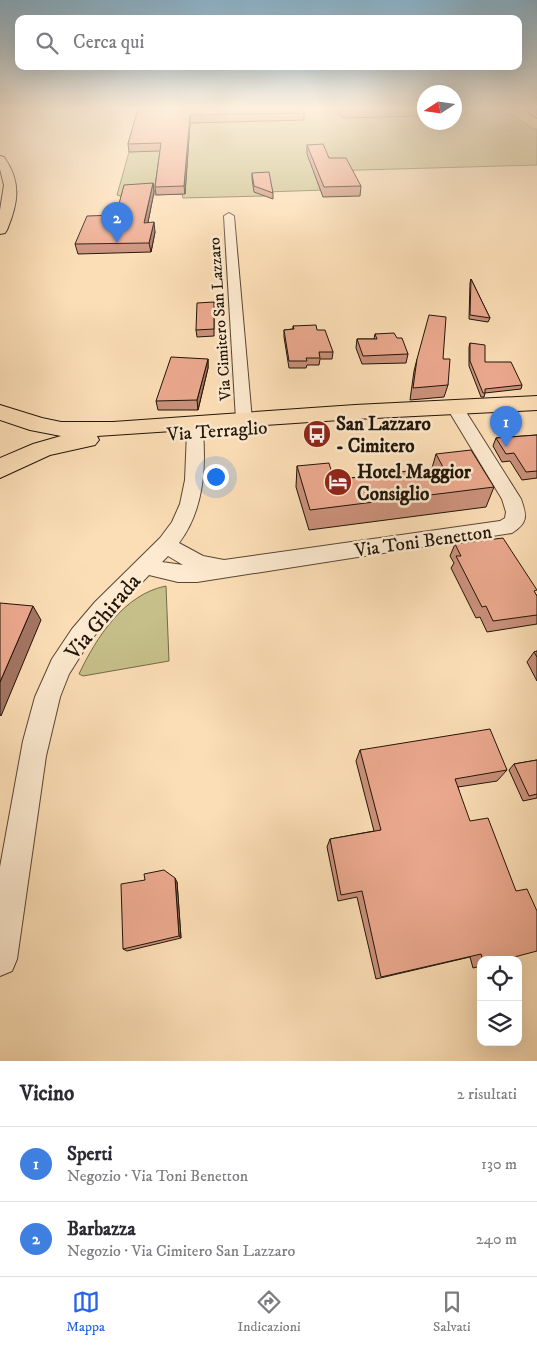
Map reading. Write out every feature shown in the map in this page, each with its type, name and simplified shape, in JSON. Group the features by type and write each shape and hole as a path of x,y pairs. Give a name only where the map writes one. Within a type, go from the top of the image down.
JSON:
{"main road":[{"path":"0,160 8,174 10,197 0,230"},
{"name":"Via Terraglio","path":"0,412 38,425 61,429 113,429 355,412 447,409 537,403"},
{"name":"Via Terraglio","path":"0,469 16,459 51,446 78,441 357,420 447,409"}],"street":[{"name":"Via Cimitero San Lazzaro","path":"229,216 244,420"},
{"name":"Via Toni Benetton","path":"144,566 180,575 203,574 232,567 491,532 504,528 514,522 516,512 511,499 447,409"},
{"name":"Via Ghirada","path":"0,959 31,767 46,699 61,666 77,640 108,602 165,545 181,524 186,509 194,465 195,432"},
{"name":"Via Toni Benetton","path":"165,545 198,564 232,567"}],"shaded area":[{"path":"127,159 537,159 537,165 325,171 324,190 266,192 265,196 183,198 182,194 117,195"},
{"path":"166,586 169,661 83,676 79,674 103,632 124,608 137,598"}],"building":[{"path":"159,159 186,159 184,186 155,187"},
{"path":"312,159 346,159 361,186 324,187"},
{"path":"269,172 273,193 254,186 252,173"},
{"path":"153,183 144,223 154,222 149,243 75,244 87,216 116,215 124,185"},
{"path":"471,279 490,318 470,315"},
{"path":"214,302 214,329 196,330 197,303"},
{"path":"429,315 446,317 443,359 450,359 448,385 413,388 417,359"},
{"path":"316,325 317,330 325,330 333,352 319,352 320,358 306,358 307,361 289,361 284,330 294,329 293,326"},
{"path":"394,333 397,338 402,338 408,354 363,356 357,339 377,339 375,334"},
{"path":"470,343 485,345 485,362 511,362 522,385 485,389 485,393 483,393 470,361"},
{"path":"171,357 208,359 197,400 156,401"},
{"path":"537,435 537,471 526,472 514,453 506,454 496,438"},
{"path":"471,450 494,487 310,510 297,466 329,463 334,480 443,467 436,454"},
{"path":"503,538 537,590 534,591 537,596 537,615 493,621 486,606 482,607 456,556 461,556 455,544"},
{"path":"0,603 33,606 0,682"},
{"path":"490,729 507,770 455,779 470,821 488,818 516,891 527,889 537,911 537,951 518,956 482,956 481,954 381,977 362,891 341,895 330,839 381,830 360,750"},
{"path":"537,760 537,794 529,796 514,764"},
{"path":"164,870 175,878 179,936 123,949 121,884 145,880 144,874"}],"place":[{"name":"Barbazza","path":"117,243"},
{"name":"San Lazzaro - Cimitero","path":"317,434"},
{"name":"Sperti","path":"506,447"},
{"name":"Hotel Maggior Consiglio","path":"338,482"}]}
